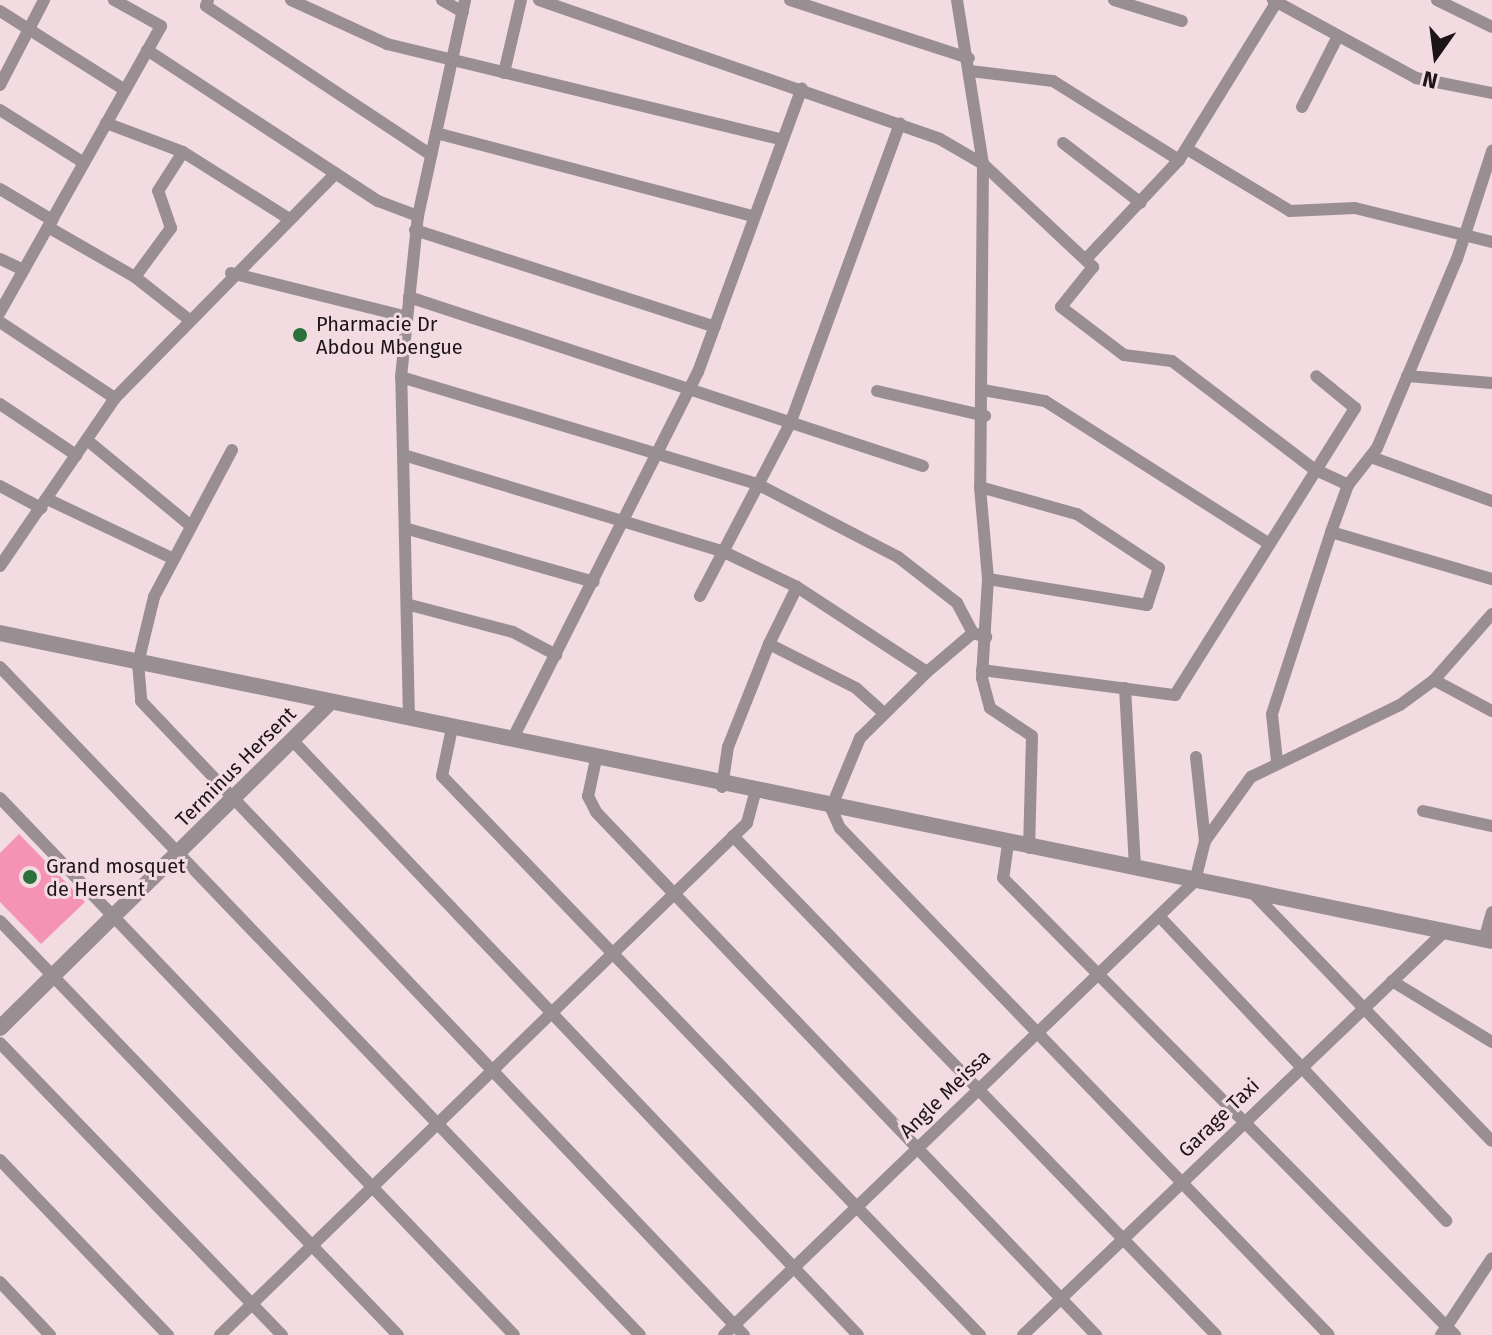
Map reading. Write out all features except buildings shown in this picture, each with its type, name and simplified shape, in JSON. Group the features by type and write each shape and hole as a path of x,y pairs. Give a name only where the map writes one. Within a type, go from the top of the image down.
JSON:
{"street":[{"path":"0,85 44,0"},
{"path":"0,312 161,26 114,0"},
{"path":"208,0 206,6 431,155"},
{"path":"291,0 387,44 781,139"},
{"path":"409,718 407,456 401,377 415,230 464,6 442,0"},
{"path":"504,73 521,0"},
{"path":"539,0 900,124 983,164 1086,259 1091,272 1061,307 1124,355 1172,361 1314,469 1348,485"},
{"path":"790,0 969,64 1053,81 1290,211 1355,208 1464,238 1492,242"},
{"path":"957,0 983,164 985,416 980,487 988,579 980,635 982,670 990,708 1032,736 1029,848"},
{"path":"1114,0 1144,4 1182,21"},
{"path":"1437,0 1492,27"},
{"path":"1086,259 1183,154 1275,1 1336,40 1416,78 1492,93"},
{"path":"0,11 25,32 125,90"},
{"path":"1302,107 1336,40"},
{"path":"147,50 336,173 418,216"},
{"path":"512,740 689,391 802,88"},
{"path":"0,110 84,163"},
{"path":"106,123 183,152 288,218"},
{"path":"700,596 790,424 900,124"},
{"path":"436,133 752,216"},
{"path":"1063,143 1141,203"},
{"path":"1277,761 1272,714 1331,532 1348,485 1371,457 1407,376 1464,238 1492,151"},
{"path":"135,277 171,228 158,191 183,152"},
{"path":"0,566 115,398 231,273 336,173"},
{"path":"0,189 135,277 187,318"},
{"path":"415,230 715,327"},
{"path":"0,259 24,270"},
{"path":"231,273 407,317"},
{"path":"409,297 923,466"},
{"path":"0,322 115,398"},
{"path":"982,670 1175,695 1355,408 1316,376"},
{"path":"1407,376 1492,383"},
{"path":"401,377 654,457 757,484 898,557 957,603 980,635"},
{"path":"983,390 1045,401 1268,543"},
{"path":"877,391 985,416"},
{"path":"0,404 76,455"},
{"path":"87,440 191,526"},
{"path":"232,450 174,559 143,629 138,663 141,701 230,801 744,1335"},
{"path":"407,456 724,552 797,587 927,672"},
{"path":"1371,457 1492,501"},
{"path":"0,486 174,559"},
{"path":"980,487 1077,514 1159,568 1147,605 988,579"},
{"path":"408,529 594,582"},
{"path":"1331,532 1492,579"},
{"path":"722,787 728,747 769,644 797,587"},
{"path":"410,605 513,632 556,655"},
{"path":"1195,881 1205,841 1243,785 1277,761 1400,705 1434,680 1491,616"},
{"path":"0,633 722,787 1444,932 1488,940 1492,912"},
{"path":"980,635 927,672 883,712 855,748 831,808 840,828 1179,1183 1329,1335"},
{"path":"769,644 856,688 883,712"},
{"path":"0,667 640,1335"},
{"path":"1434,680 1492,711"},
{"path":"1125,688 1135,869"},
{"name":"Terminus Hersent","path":"0,1028 329,703"},
{"path":"452,728 442,776 980,1335"},
{"path":"292,740 858,1335"},
{"path":"1196,757 1205,841"},
{"path":"596,759 588,796 596,812 1096,1335"},
{"path":"220,1335 747,823 755,793"},
{"path":"0,798 514,1335"},
{"path":"1423,811 1492,826"},
{"path":"733,836 1216,1335"},
{"path":"1008,844 1003,878 1447,1332 1492,1258"},
{"name":"Angle Meissa","path":"724,1335 1195,881"},
{"path":"1253,893 1366,1004 1492,1141"},
{"path":"1159,916 1446,1221"},
{"path":"0,921 398,1335"},
{"name":"Garage Taxi","path":"1023,1335 1243,1121 1444,932"},
{"path":"1392,981 1492,1042"},
{"path":"0,1043 282,1335"},
{"path":"0,1160 168,1335"},
{"path":"0,1282 50,1335"}],"place":[{"name":"Pharmacie Dr Abdou Mbengue","path":"300,335"},
{"name":"Grand mosquet de Hersent","path":"30,877"}]}
